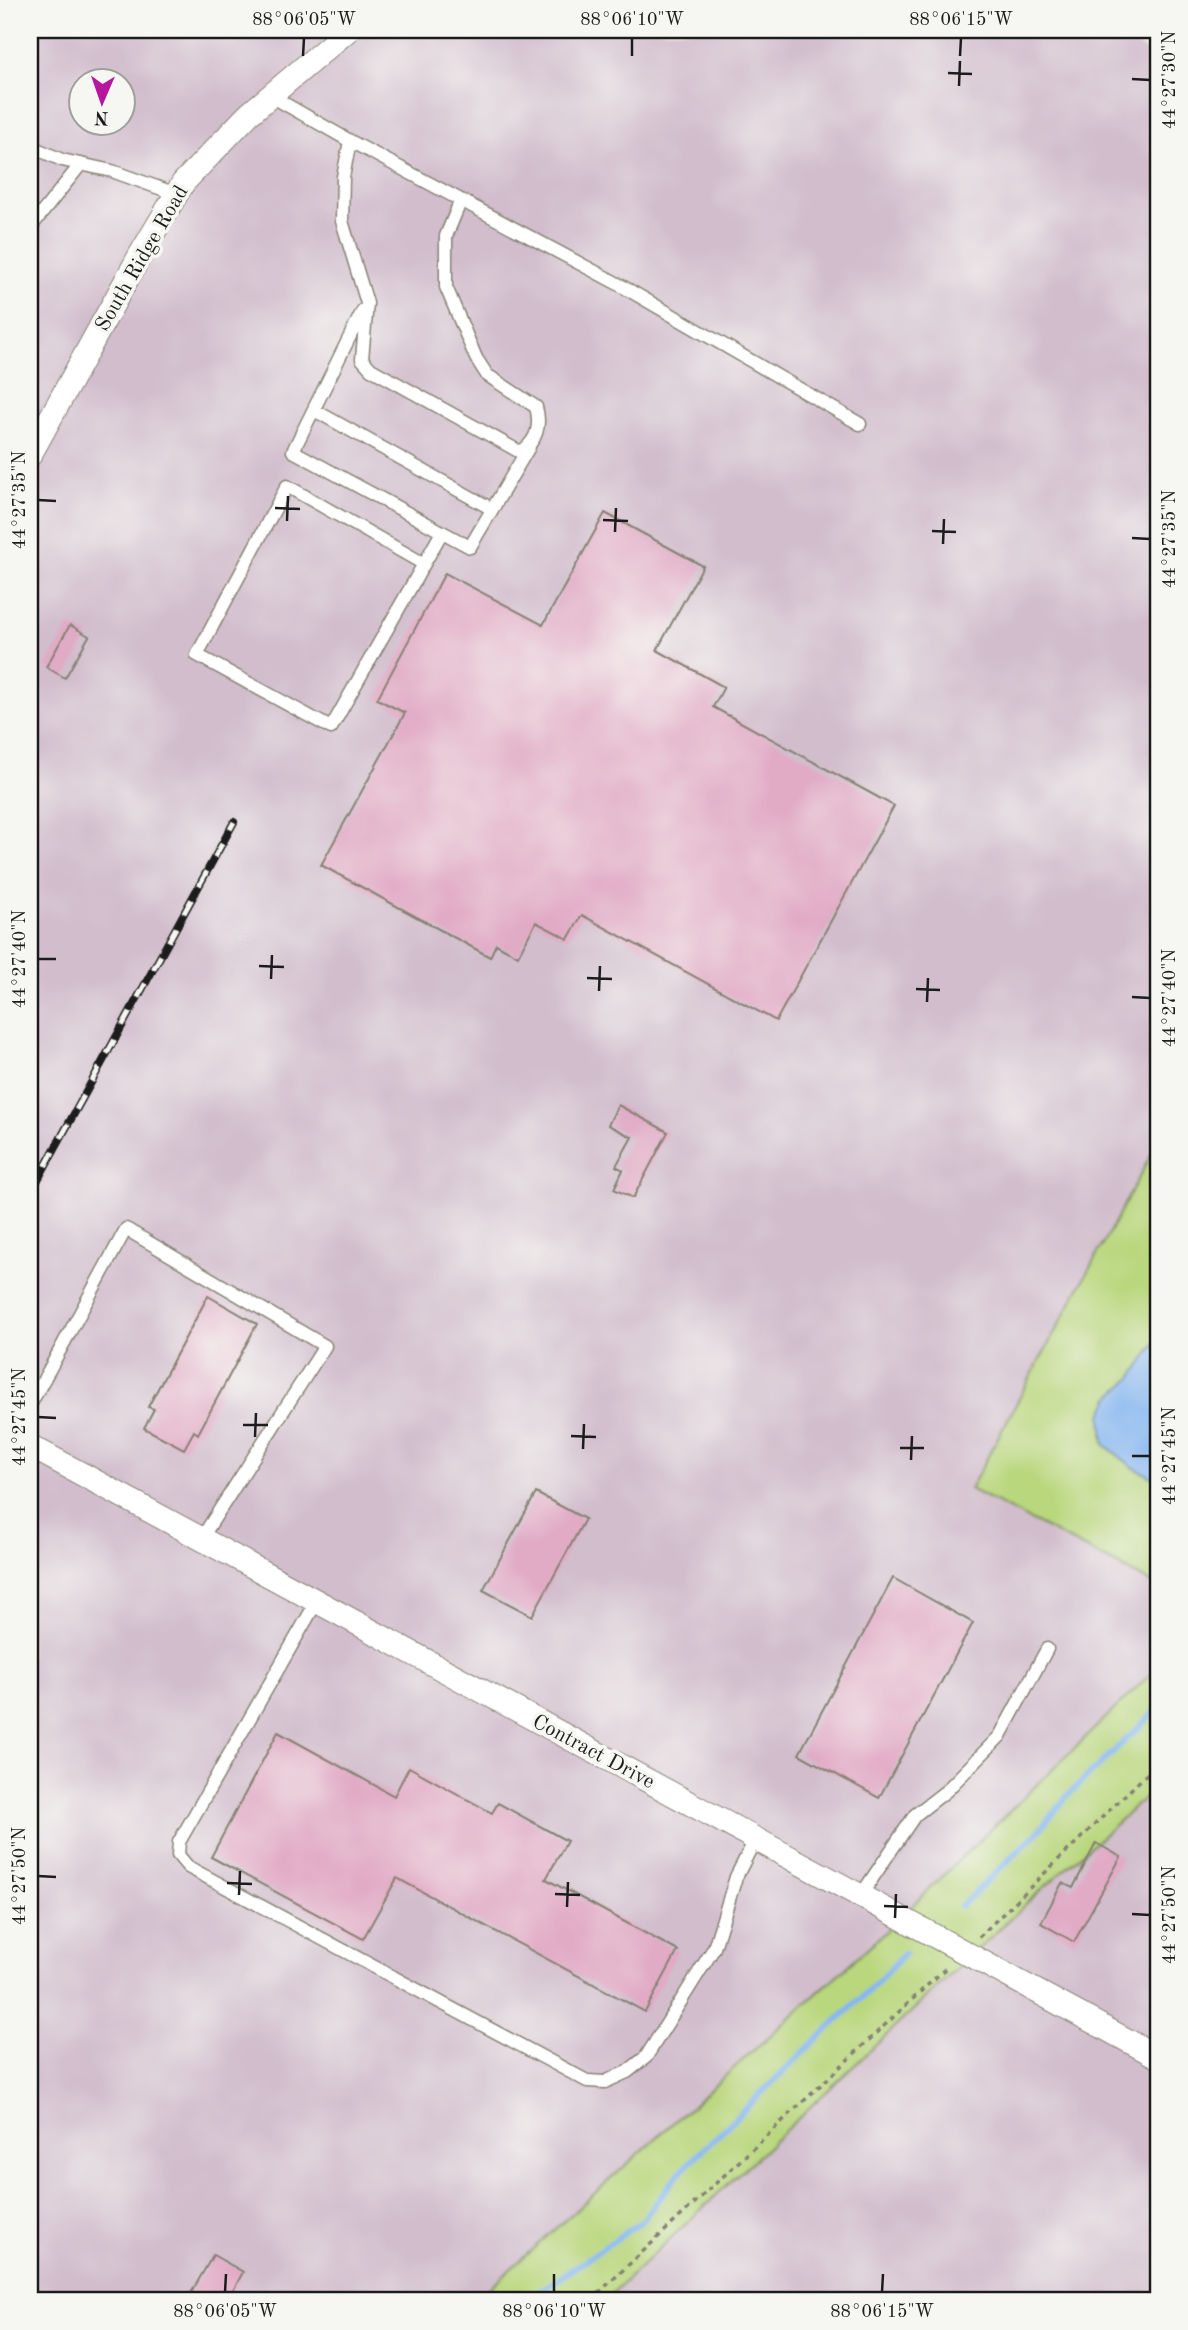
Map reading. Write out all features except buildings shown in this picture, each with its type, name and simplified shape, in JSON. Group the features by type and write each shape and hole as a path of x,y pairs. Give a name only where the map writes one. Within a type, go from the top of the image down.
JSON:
{"street":[{"name":"South Ridge Road","path":"30,455 183,183 240,123 348,30"},
{"name":"Contract Drive","path":"30,1446 1158,2057"}],"lane":[{"path":"271,96 620,285 860,424"},
{"path":"350,141 343,177 342,222 367,303 362,359 371,369 520,452 529,447"},
{"path":"30,146 61,160 111,171 176,194"},
{"path":"30,228 81,164"},
{"path":"367,303 293,451 470,547 529,447 538,430 539,418 536,407 487,374 476,358 446,287 446,236 461,200"},
{"path":"314,410 492,509"},
{"path":"425,564 287,486 197,655 331,728 425,564 442,532"},
{"path":"30,1405 126,1229 325,1346 201,1539"},
{"path":"317,1601 178,1842 178,1855 188,1867 587,2081 605,2082 626,2072 646,2057 714,1948 736,1877 756,1838"},
{"path":"862,1895 915,1815 946,1791 1000,1736 1047,1649"}],"path":[{"path":"591,2300 964,1951 1158,1763"}],"shaded area":[{"path":"30,30 1108,30 1158,57 1158,1142 970,1488 1158,1586 1158,1667 884,1933 476,2300 30,2300"},
{"path":"1158,1786 1158,2300 605,2300 1029,1901"}],"green space":[{"path":"1158,1142 1158,1586 970,1489"},
{"path":"1158,1667 1158,1786 1029,1901 605,2300 476,2300 884,1933"}],"water":[{"path":"1158,1339 1158,1480 1134,1468 1104,1444 1102,1415 1110,1397 1132,1378"}],"waterway":[{"path":"961,1906 1036,1834 1068,1795 1158,1709"},
{"path":"527,2300 641,2222 679,2173 905,1953"}],"railway":[{"path":"30,1194 234,822"}]}
